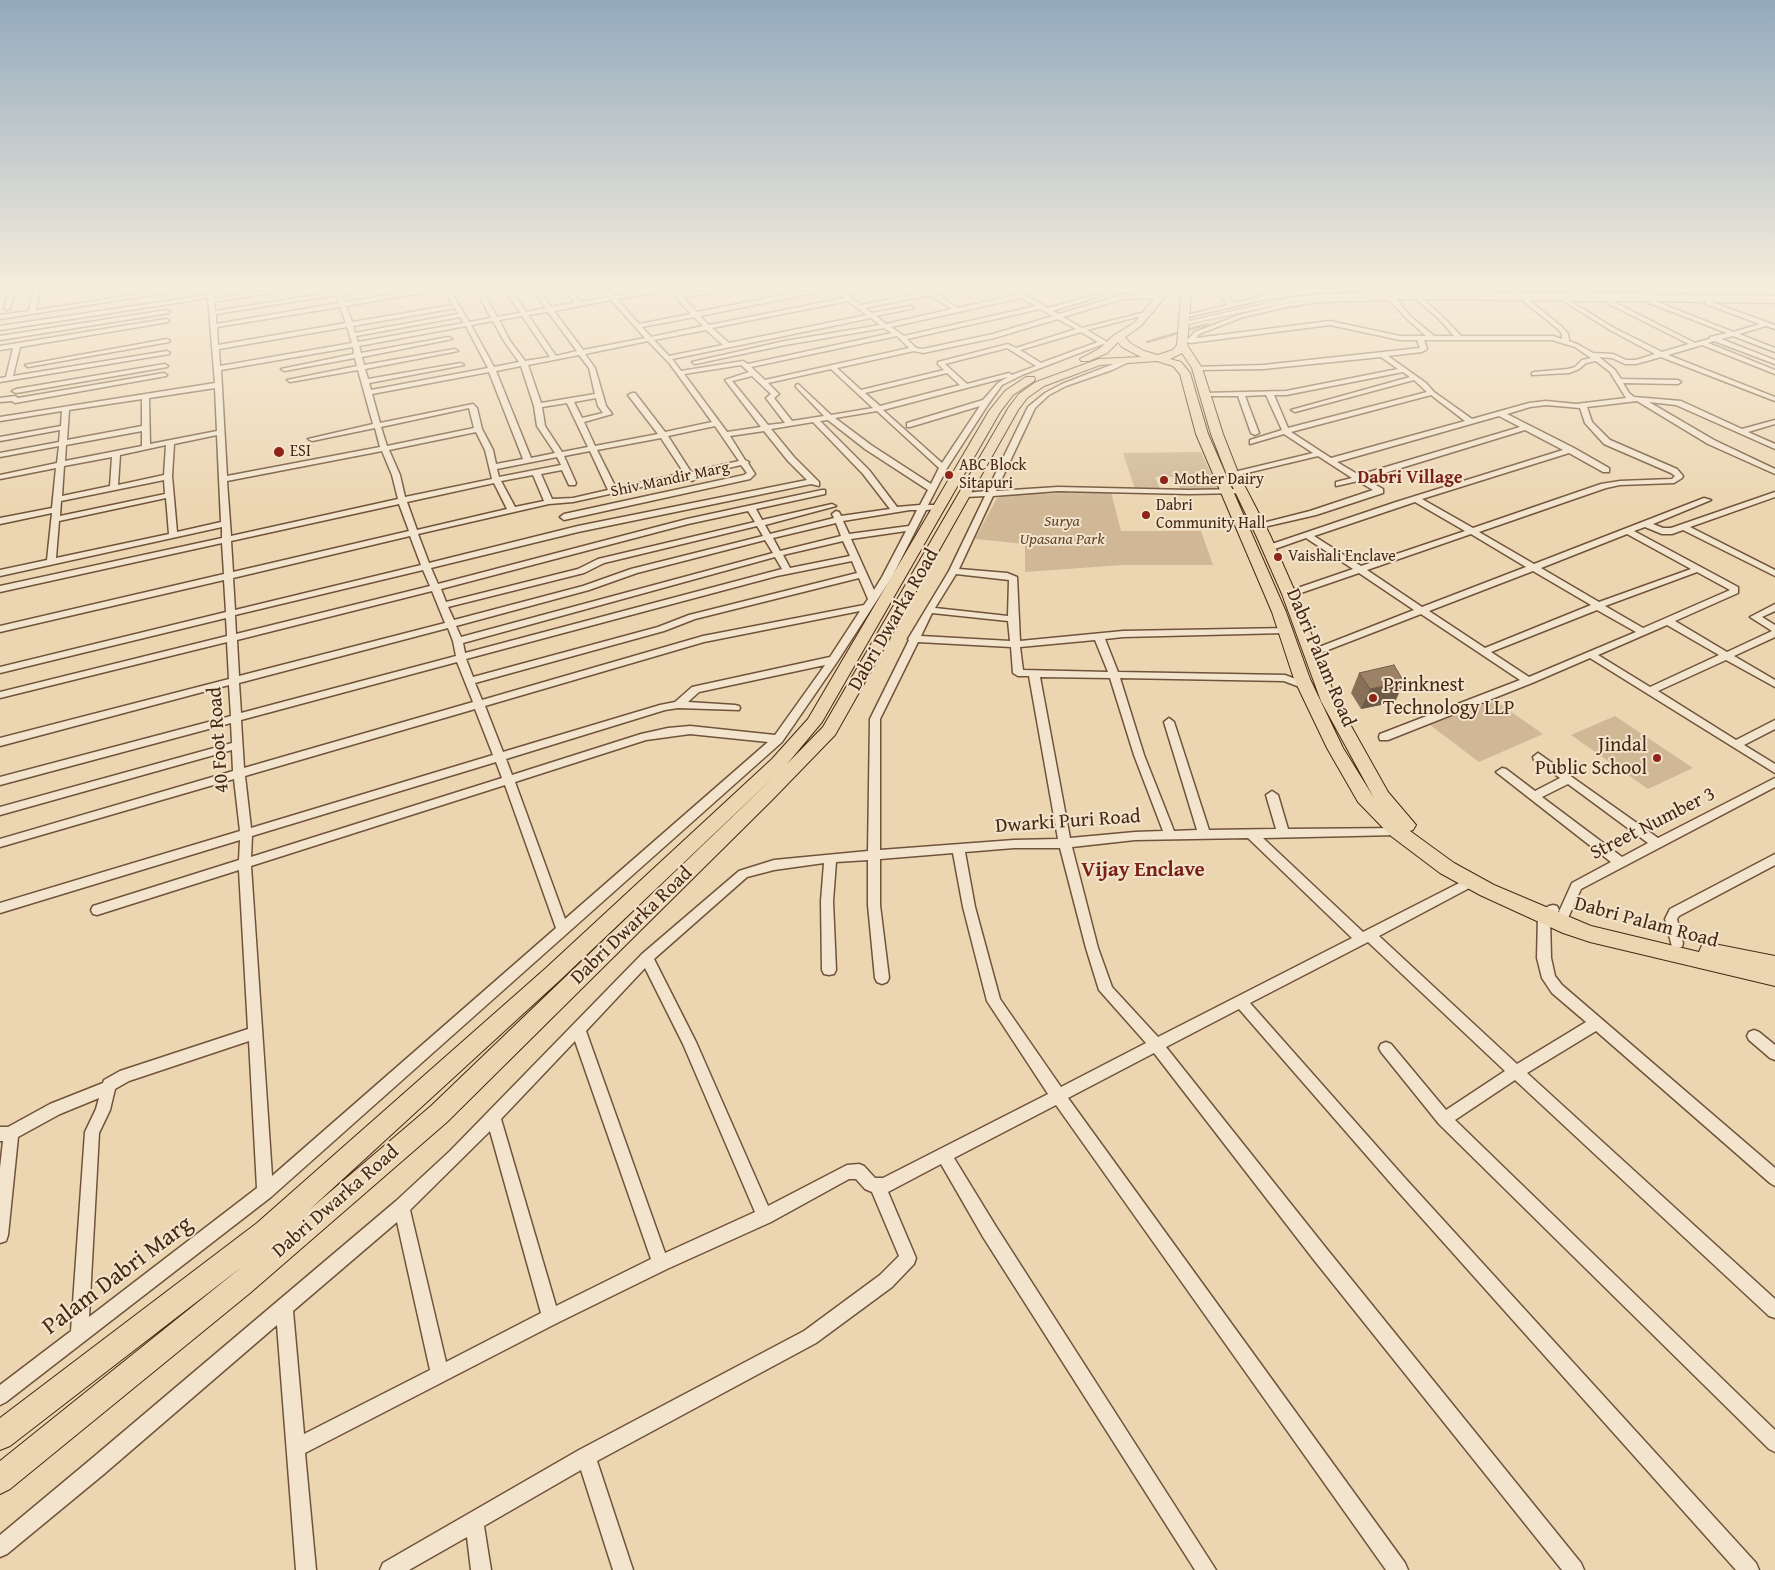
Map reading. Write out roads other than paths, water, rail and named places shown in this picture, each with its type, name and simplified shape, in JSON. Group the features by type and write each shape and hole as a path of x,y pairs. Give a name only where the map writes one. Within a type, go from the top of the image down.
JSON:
{"main road":[{"name":"Dabri Dwarka Road","path":"0,1436 266,1232 553,974 778,763 814,722 931,507 995,411 1023,382 1042,373 1082,359"},
{"name":"Dabri Dwarka Road","path":"0,1479 241,1284 438,1114 772,790 829,732 1023,396 1040,384 1099,362 1147,359"},
{"name":"Dabri Palam Road","path":"1155,359 1177,364 1182,368 1199,425 1233,490 1258,526 1269,548 1289,594 1329,700 1382,796 1400,820 1457,863 1488,880 1587,922 1675,939 1701,950 1775,964"},
{"name":"Dabri Palam Road","path":"1194,359 1217,434 1233,475 1233,490 1305,686 1335,748 1364,798 1397,831 1447,868 1471,882 1557,910 1590,934 1775,977"},
{"path":"1335,748 1355,748"}],"street":[{"path":"10,379 14,359"},
{"path":"34,359 31,364 43,359"},
{"path":"0,380 129,359"},
{"path":"163,385 166,359"},
{"name":"40 Foot Road","path":"216,359 239,772 246,834 245,864 265,1192"},
{"path":"217,369 256,359"},
{"path":"284,369 339,359"},
{"path":"359,359 384,447 396,475 413,533 458,640 461,659 500,756 562,928"},
{"path":"290,380 406,359"},
{"path":"459,359 466,375"},
{"path":"486,359 528,461"},
{"path":"521,359 538,406 541,426 560,455 572,483"},
{"path":"368,393 548,359"},
{"path":"580,422 608,415 602,406 592,368 586,359"},
{"name":"Shiv Mandir Marg","path":"564,517 750,475 745,462 668,359"},
{"path":"695,362 708,359"},
{"path":"746,366 796,359"},
{"path":"765,382 832,367 847,359"},
{"path":"958,359 940,363 965,386"},
{"path":"1030,359 1041,366"},
{"path":"725,435 878,409 965,386 1020,374 1061,359"},
{"path":"1197,368 1263,367 1334,359"},
{"path":"1389,359 1471,422"},
{"path":"1534,374 1569,371 1577,368 1589,359"},
{"path":"1598,359 1613,371 1621,381 1626,394 1711,442 1775,472"},
{"path":"1621,359 1628,363 1641,359"},
{"path":"1673,359 1775,399"},
{"path":"1740,359 1775,372"},
{"path":"882,978 875,915 875,719 913,639 954,571 1032,407 1047,394 1064,385 1118,366 1129,360"},
{"path":"680,373 738,362 743,363 765,382 775,394 770,398 790,424"},
{"path":"84,406 94,365"},
{"path":"365,382 461,365"},
{"path":"0,400 50,386 165,366"},
{"path":"832,367 943,468"},
{"path":"1204,394 1286,393 1404,370"},
{"path":"860,392 948,371"},
{"path":"46,412 52,372"},
{"path":"0,843 239,772 479,705 703,639 870,603 862,575 840,519 832,506 822,492 791,459 728,380 755,373"},
{"name":"Palam Dabri Marg","path":"0,1396 265,1192 778,739 833,660 887,577 912,528 931,507 932,489 943,468 986,402 1000,384 1020,374"},
{"path":"12,417 19,377"},
{"path":"1295,410 1415,378"},
{"path":"1621,381 1678,382"},
{"path":"15,397 48,395 88,388 218,384"},
{"path":"0,419 145,396 163,385"},
{"path":"798,386 829,417 898,468 932,489"},
{"path":"1258,526 1313,513 1380,491 1318,454 1286,432 1269,393"},
{"path":"1286,393 1306,425"},
{"path":"1253,442 1306,425 1432,393"},
{"path":"1241,394 1255,433"},
{"path":"538,406 600,395"},
{"path":"632,395 663,435 698,488"},
{"path":"145,396 144,428 146,446"},
{"path":"1330,461 1536,404 1583,405 1635,399 1678,403 1775,447"},
{"path":"570,401 613,491"},
{"path":"910,425 986,402"},
{"path":"1289,594 1612,484 1674,481 1679,476 1674,470 1607,442 1589,423 1583,405"},
{"path":"312,439 470,406 473,408 478,429 489,450 495,468 496,480 512,510"},
{"path":"51,562 66,409"},
{"path":"1500,413 1606,470"},
{"path":"815,420 866,472 895,510"},
{"path":"1741,432 1775,422"},
{"path":"495,468 717,423"},
{"path":"0,439 65,427"},
{"path":"1339,484 1526,427"},
{"path":"0,455 144,428"},
{"path":"223,480 321,462 384,447 478,429"},
{"path":"0,477 221,432"},
{"path":"170,442 168,477 174,535"},
{"path":"1269,548 1571,450"},
{"path":"114,488 116,453"},
{"path":"1233,475 1318,454"},
{"path":"0,629 512,510 549,502 564,502 745,462"},
{"path":"0,589 225,538 565,467"},
{"path":"536,472 549,502"},
{"path":"58,499 168,477"},
{"path":"0,670 578,529 812,481"},
{"path":"965,495 1058,489 1189,492 1233,490"},
{"path":"0,695 435,588 687,522 822,492"},
{"path":"1646,524 1668,532 1775,494"},
{"path":"56,519 170,495"},
{"path":"1762,498 1775,505"},
{"path":"1416,499 1643,632"},
{"path":"1312,653 1707,500"},
{"path":"443,606 581,571 601,561 832,506"},
{"path":"0,742 586,588 634,571 840,519 895,510 931,507"},
{"path":"751,508 787,570"},
{"path":"0,521 57,509"},
{"path":"0,573 224,524"},
{"path":"1683,527 1775,573"},
{"path":"458,640 777,554 847,538 912,528"},
{"path":"1384,737 1592,655 1670,622 1735,591 1732,586 1627,531"},
{"path":"1307,535 1528,681"},
{"path":"0,781 461,659 787,570 855,558"},
{"path":"1483,652 1698,568"},
{"path":"954,571 1012,577 1014,581 1013,619 1018,673 1113,671 1285,678 1305,686"},
{"path":"471,681 661,629 692,617 862,575"},
{"path":"1775,607 1755,617 1775,629"},
{"path":"929,610 1013,619"},
{"path":"1670,622 1772,680"},
{"path":"913,639 1015,644 1123,634 1285,630"},
{"path":"1650,690 1775,633"},
{"path":"1099,637 1113,671 1139,755 1170,835"},
{"path":"1592,655 1775,769"},
{"path":"678,705 696,689 793,666 833,660"},
{"path":"1034,674 1066,843 1094,957 1106,990 1157,1046 1320,1254 1574,1570"},
{"path":"0,908 664,707 678,705 735,708"},
{"path":"1168,722 1204,834"},
{"path":"1736,745 1775,724"},
{"path":"97,910 645,737 690,730 778,739"},
{"path":"0,811 238,745"},
{"path":"1538,757 1657,843"},
{"path":"1502,772 1620,862"},
{"path":"1534,796 1569,779"},
{"name":"Street Number 3","path":"1557,910 1580,884 1775,782"},
{"path":"1272,795 1283,834"},
{"name":"Dwarki Puri Road","path":"647,958 743,874 774,864 830,858 1014,844 1066,843 1135,836 1397,831"},
{"path":"1251,834 1516,1072 1775,1310"},
{"path":"958,849 969,907 994,1001 1059,1096 1398,1570"},
{"path":"829,970 827,901 830,858"},
{"path":"1675,939 1671,919 1678,910 1775,859"},
{"path":"296,1448 551,1317 661,1263 766,1216 853,1170 859,1171 870,1184 884,1186 1471,882"},
{"path":"1557,910 1544,958 1549,978 1557,989 1775,1178"},
{"path":"0,1547 97,1467 402,1206 493,1117 647,958 689,1042 766,1216"},
{"path":"1241,1002 1399,1182 1748,1570"},
{"path":"1444,1119 1516,1072 1597,1023"},
{"path":"578,1029 661,1263"},
{"path":"0,1234 11,1139 4,1134 55,1109 107,1088 112,1082 125,1076 256,1032"},
{"path":"1754,1036 1775,1054"},
{"path":"1386,1048 1444,1119 1775,1443"},
{"path":"79,1335 92,1132 103,1110 107,1088"},
{"path":"493,1117 551,1317"},
{"path":"944,1156 989,1231 1206,1570"},
{"path":"390,1570 586,1457 810,1337 893,1275 908,1258 877,1186"},
{"path":"402,1206 440,1373"},
{"path":"284,1307 306,1570"},
{"path":"586,1457 622,1570"},
{"path":"474,1521 481,1570"}],"place":[{"name":"ESI","path":"279,452"},
{"name":"ABC Block Sitapuri","path":"949,475"},
{"name":"Mother Dairy","path":"1164,480"},
{"name":"Dabri Community Hall","path":"1146,515"},
{"name":"Vaishali Enclave","path":"1278,557"},
{"name":"Prinknest Technology LLP","path":"1373,698"},
{"name":"Jindal Public School","path":"1657,758"}],"district":[{"name":"Dabri Village","path":"1410,478"},
{"name":"Vijay Enclave","path":"1143,871"}],"park label":[{"name":"Surya Upasana Park","path":"1062,531"}]}
